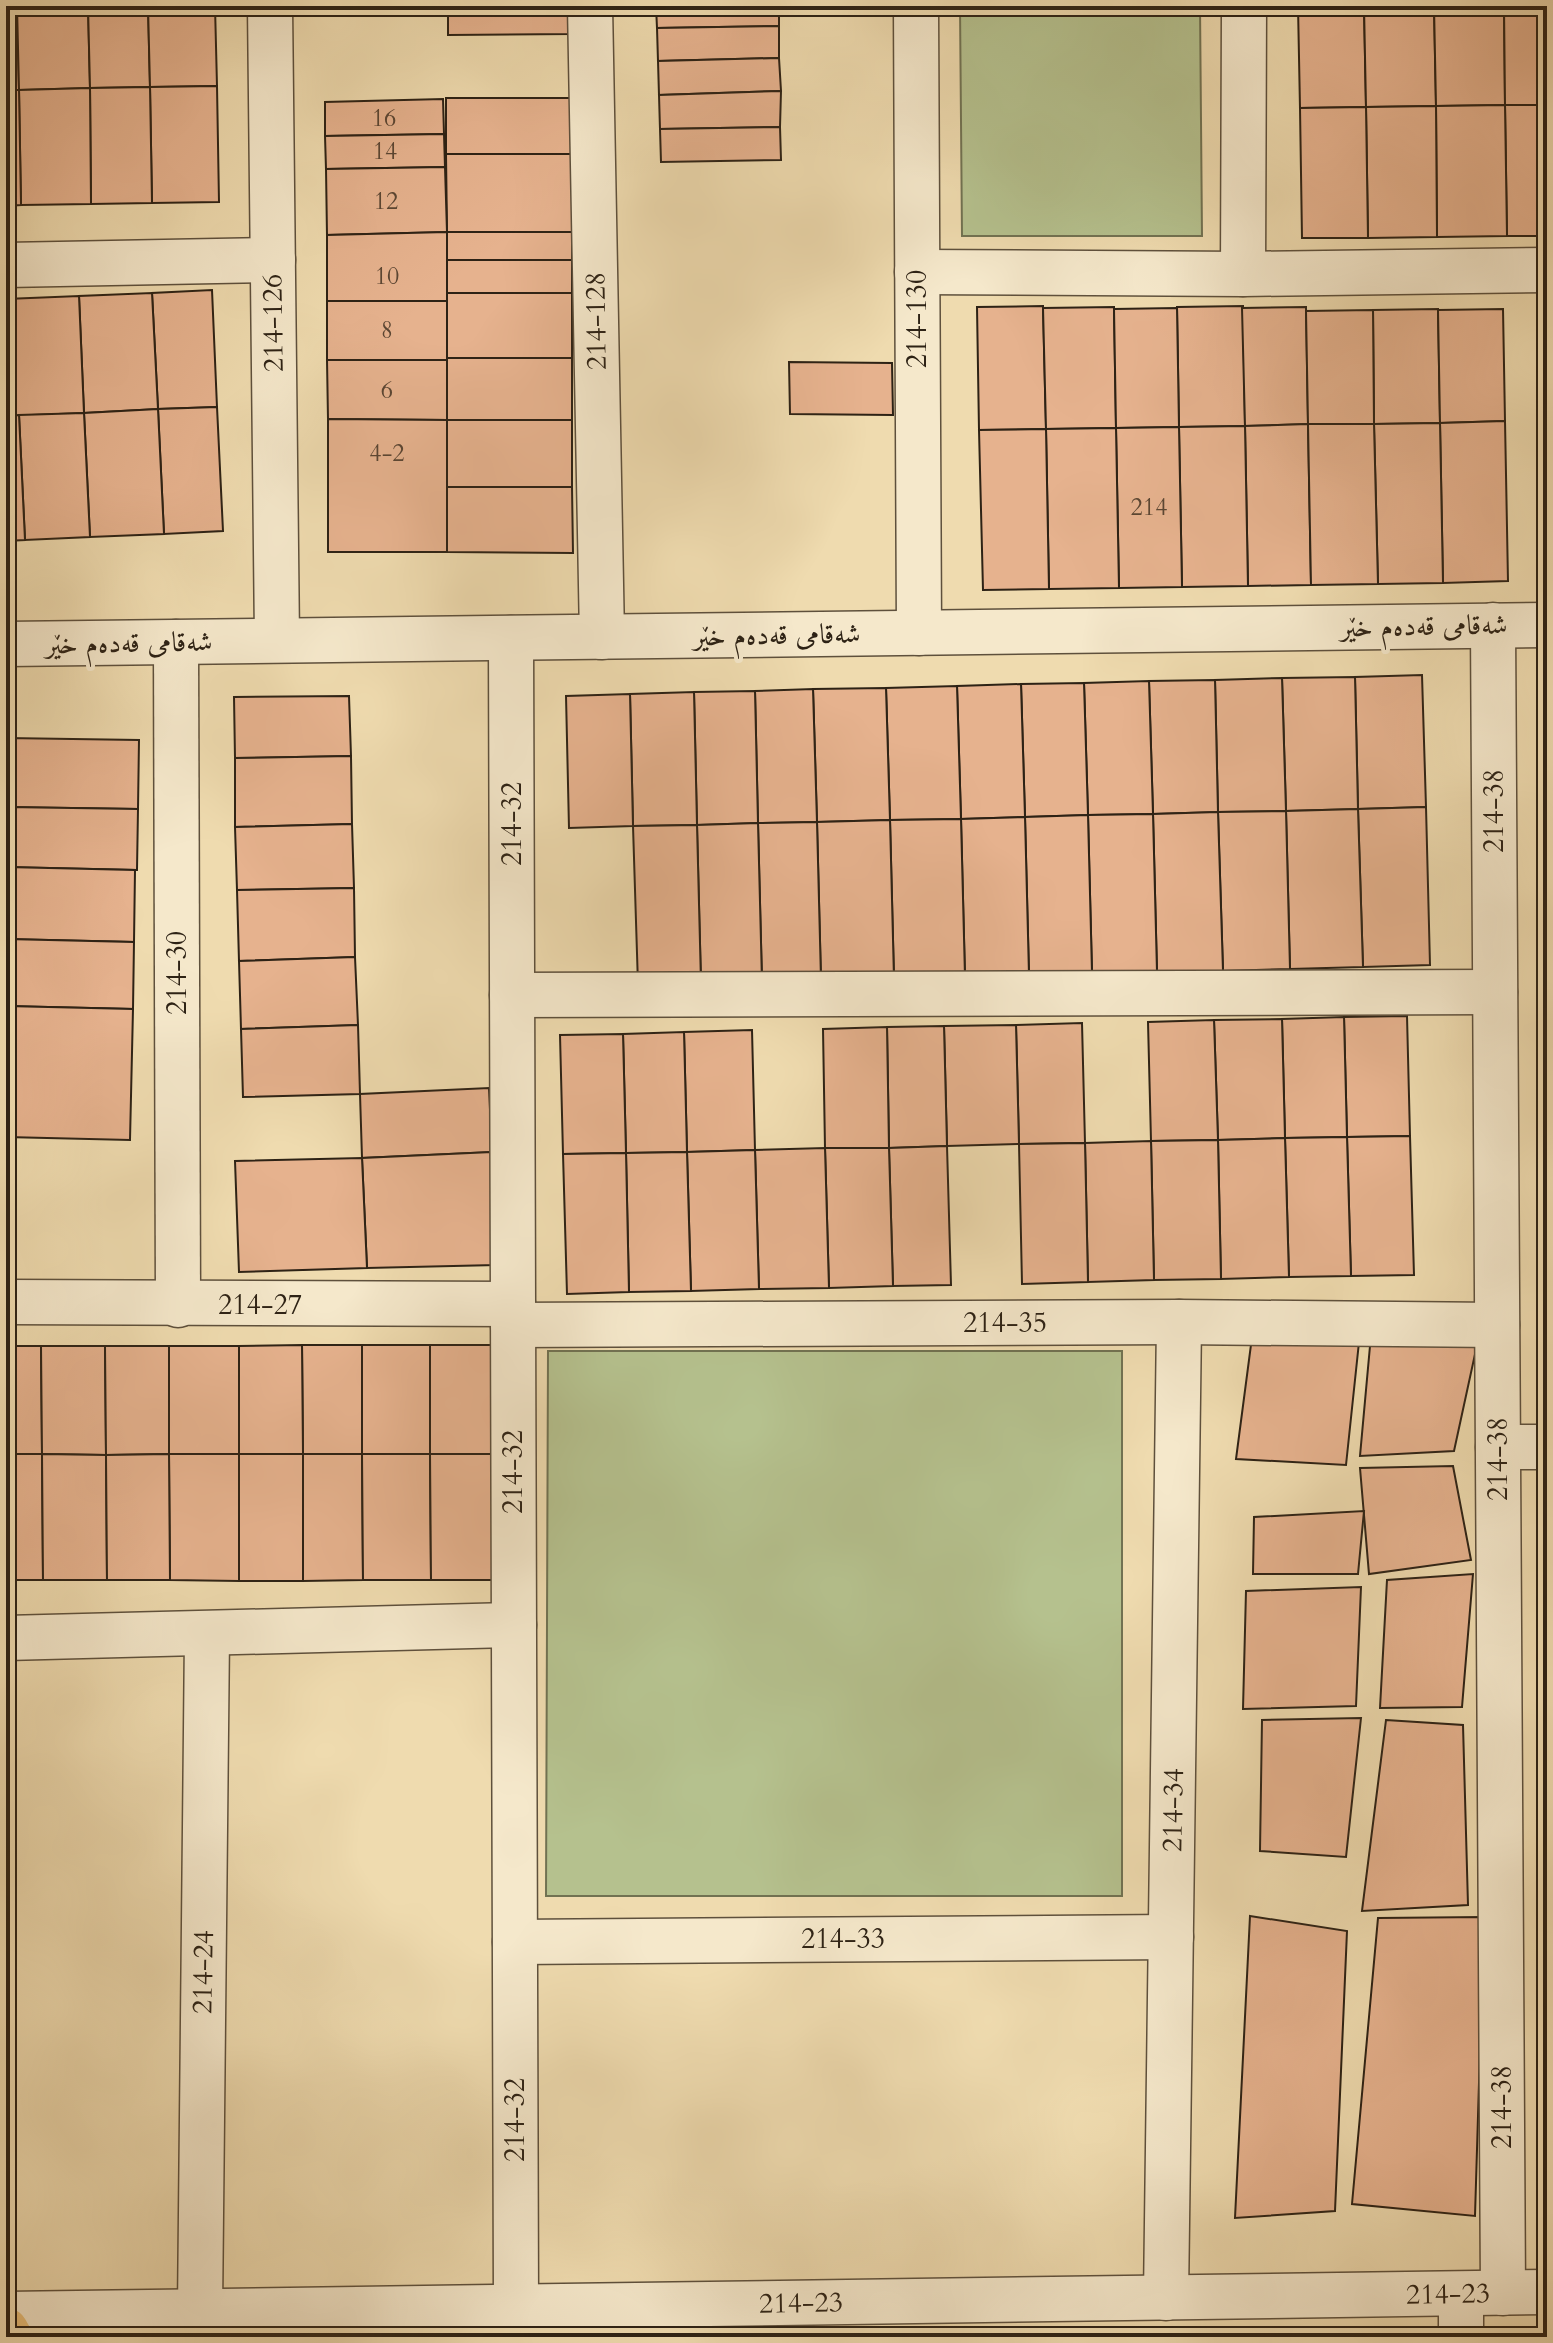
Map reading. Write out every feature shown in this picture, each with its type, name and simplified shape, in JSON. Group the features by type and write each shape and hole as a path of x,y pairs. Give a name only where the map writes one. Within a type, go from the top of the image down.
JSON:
{"main road":[{"path":"6,2330 10,2337"}],"street":[{"name":"214-126","path":"270,6 277,640"},
{"name":"214-128","path":"590,6 602,637"},
{"name":"214-130","path":"916,6 919,633"},
{"path":"1243,274 1244,6"},
{"path":"6,265 273,260"},
{"path":"917,272 1243,274 1547,270"},
{"name":"214-38","path":"1461,2337 1482,2294 1498,1447 1493,625"},
{"name":"شەقامی قەدەم خێر","path":"6,644 1547,625"},
{"name":"214-32","path":"511,638 516,2307"},
{"name":"214-30","path":"176,642 178,1305"},
{"path":"512,995 1495,992"},
{"name":"214-27","path":"6,1302 513,1315"},
{"name":"214-35","path":"513,1315 1497,1325"},
{"name":"214-34","path":"1147,2311 1171,1937 1179,1322"},
{"path":"1498,1447 1547,1447"},
{"path":"6,1638 514,1625"},
{"name":"214-24","path":"200,2311 207,1634"},
{"name":"214-33","path":"515,1942 1171,1937"},
{"name":"214-23","path":"6,2314 516,2307 1147,2311 1547,2292"}],"green space":[{"path":"960,6 1200,6 1202,236 962,236"},
{"path":"548,1351 1122,1351 1122,1896 546,1896"}],"building":[{"path":"6,6 17,6 19,90 6,90"},
{"path":"17,6 88,6 90,88 19,90"},
{"path":"88,6 148,6 150,87 90,88"},
{"path":"148,6 215,6 217,86 150,87"},
{"path":"448,6 573,6 573,34 448,35"},
{"path":"656,6 779,6 779,26 657,28"},
{"path":"1298,6 1364,6 1366,107 1300,108"},
{"path":"1364,6 1434,6 1436,106 1366,107"},
{"path":"1434,6 1504,6 1505,105 1436,106"},
{"path":"1504,6 1547,6 1547,105 1505,105"},
{"path":"779,26 779,58 658,61 657,28"},
{"path":"779,58 781,91 659,95 658,61"},
{"path":"217,86 219,202 152,203 150,87"},
{"path":"150,87 152,203 91,204 90,88"},
{"path":"90,88 91,204 21,205 19,90"},
{"path":"6,90 19,90 21,205 6,206"},
{"path":"781,91 780,127 660,129 659,95"},
{"path":"446,98 572,98 572,154 446,154"},
{"path":"443,99 444,134 325,136 325,102"},
{"path":"1505,105 1547,105 1547,236 1507,236"},
{"path":"1505,105 1507,236 1437,237 1436,106"},
{"path":"1436,106 1437,237 1368,238 1366,107"},
{"path":"1366,107 1368,238 1302,238 1300,108"},
{"path":"780,127 781,160 661,162 660,129"},
{"path":"444,134 445,167 326,169 325,136"},
{"path":"446,154 572,154 572,232 447,232"},
{"path":"445,167 447,232 327,235 326,169"},
{"path":"447,232 572,232 572,260 447,260"},
{"path":"447,232 447,301 327,301 327,235"},
{"path":"447,260 572,260 572,293 447,293"},
{"path":"212,290 217,407 158,409 152,293"},
{"path":"152,293 158,409 84,413 79,296"},
{"path":"447,293 572,293 572,358 447,358"},
{"path":"79,296 84,413 6,416 6,299"},
{"path":"327,301 447,301 447,360 327,360"},
{"path":"1043,306 1046,429 979,430 977,307"},
{"path":"1243,306 1245,426 1179,427 1177,307"},
{"path":"1114,307 1116,428 1046,429 1043,308"},
{"path":"1306,307 1308,424 1245,426 1242,308"},
{"path":"1177,308 1179,427 1116,428 1114,309"},
{"path":"1438,309 1440,423 1374,424 1373,310"},
{"path":"1503,309 1505,421 1440,423 1438,310"},
{"path":"1373,310 1374,424 1308,424 1306,311"},
{"path":"447,358 572,358 572,420 447,420"},
{"path":"327,360 447,360 447,420 328,419"},
{"path":"789,362 892,363 893,415 790,414"},
{"path":"217,407 223,531 164,534 158,409"},
{"path":"158,409 164,534 90,537 84,413"},
{"path":"84,413 90,537 25,540 19,415"},
{"path":"19,415 25,540 6,541 6,416"},
{"path":"328,419 447,420 447,552 328,552"},
{"path":"447,420 572,420 572,487 447,487"},
{"path":"1505,421 1508,581 1443,583 1440,423"},
{"path":"1440,423 1443,583 1378,584 1374,424"},
{"path":"1308,424 1311,585 1248,586 1245,426"},
{"path":"1308,424 1374,424 1378,584 1311,585"},
{"path":"1245,426 1248,586 1182,587 1179,427"},
{"path":"1179,427 1182,587 1119,588 1116,428"},
{"path":"1116,428 1119,588 1049,589 1046,429"},
{"path":"1046,429 1049,589 983,590 979,430"},
{"path":"447,487 572,487 573,553 447,552"},
{"path":"1422,675 1426,807 1358,809 1355,677"},
{"path":"1355,677 1358,809 1286,811 1282,678"},
{"path":"1282,678 1286,811 1218,812 1215,680"},
{"path":"1215,680 1218,812 1153,814 1149,681"},
{"path":"1149,681 1153,814 1088,815 1084,683"},
{"path":"1084,683 1088,815 1025,817 1021,684"},
{"path":"1021,684 1025,817 961,819 957,686"},
{"path":"957,686 961,819 890,820 886,688"},
{"path":"886,688 890,820 817,822 813,689"},
{"path":"813,689 817,822 758,823 755,691"},
{"path":"755,691 758,823 697,825 694,692"},
{"path":"694,692 697,825 633,826 630,694"},
{"path":"630,694 633,826 569,828 566,696"},
{"path":"349,696 351,756 235,758 234,697"},
{"path":"6,738 139,740 138,809 6,807"},
{"path":"351,756 352,824 235,827 235,758"},
{"path":"6,807 138,809 137,870 6,867"},
{"path":"1426,807 1430,965 1363,967 1358,809"},
{"path":"1358,809 1363,967 1290,969 1286,811"},
{"path":"1286,811 1290,969 1223,971 1218,812"},
{"path":"1218,812 1223,971 1157,972 1153,814"},
{"path":"1153,814 1157,972 1092,973 1088,815"},
{"path":"1088,815 1092,973 1029,975 1025,817"},
{"path":"1025,817 1029,975 965,977 961,819"},
{"path":"961,819 965,977 894,979 890,820"},
{"path":"890,820 894,979 821,980 817,822"},
{"path":"817,822 821,980 762,982 758,823"},
{"path":"758,823 762,982 701,983 697,825"},
{"path":"352,824 354,888 237,890 235,827"},
{"path":"697,825 701,983 638,985 633,826"},
{"path":"6,867 135,870 134,942 6,939"},
{"path":"354,888 355,957 239,961 237,890"},
{"path":"6,939 134,942 133,1009 6,1006"},
{"path":"355,957 358,1025 241,1029 239,961"},
{"path":"6,1006 133,1009 130,1140 6,1137"},
{"path":"1407,1016 1410,1136 1347,1137 1344,1017"},
{"path":"1344,1017 1347,1137 1285,1138 1282,1019"},
{"path":"1282,1019 1285,1138 1218,1140 1214,1020"},
{"path":"1214,1020 1218,1140 1151,1141 1148,1022"},
{"path":"1082,1023 1085,1143 1019,1144 1016,1025"},
{"path":"358,1025 360,1094 243,1097 241,1029"},
{"path":"1016,1025 1019,1144 947,1146 944,1026"},
{"path":"944,1026 947,1146 889,1148 887,1027"},
{"path":"887,1027 889,1148 825,1148 823,1029"},
{"path":"752,1030 755,1150 687,1152 684,1032"},
{"path":"684,1032 687,1152 626,1153 623,1034"},
{"path":"623,1034 626,1153 563,1154 560,1035"},
{"path":"489,1088 492,1152 362,1158 360,1094"},
{"path":"1410,1136 1414,1275 1351,1276 1347,1137"},
{"path":"1347,1137 1351,1276 1289,1277 1285,1138"},
{"path":"1285,1138 1289,1277 1221,1279 1218,1140"},
{"path":"1218,1140 1221,1279 1154,1280 1151,1141"},
{"path":"1151,1141 1154,1280 1088,1282 1085,1143"},
{"path":"1085,1143 1088,1282 1022,1284 1019,1144"},
{"path":"947,1146 951,1285 893,1286 889,1148"},
{"path":"825,1148 889,1148 893,1286 829,1288"},
{"path":"825,1148 829,1288 759,1289 755,1150"},
{"path":"755,1150 759,1289 691,1291 687,1152"},
{"path":"492,1152 496,1265 367,1268 362,1158"},
{"path":"687,1152 691,1291 629,1292 626,1153"},
{"path":"626,1153 629,1292 567,1294 563,1154"},
{"path":"362,1158 367,1268 239,1272 235,1161"},
{"path":"1371,1335 1477,1345 1454,1451 1360,1456"},
{"path":"1252,1337 1359,1342 1346,1465 1236,1459"},
{"path":"302,1345 362,1345 362,1454 303,1454"},
{"path":"302,1345 303,1454 239,1454 239,1346"},
{"path":"362,1345 430,1345 430,1454 362,1454"},
{"path":"430,1345 496,1345 497,1454 430,1454"},
{"path":"6,1346 41,1346 42,1454 6,1454"},
{"path":"41,1346 105,1346 106,1455 42,1454"},
{"path":"105,1346 169,1346 169,1454 106,1455"},
{"path":"169,1346 239,1346 239,1454 169,1454"},
{"path":"6,1454 42,1454 43,1580 6,1580"},
{"path":"42,1454 106,1455 107,1580 43,1580"},
{"path":"169,1454 239,1454 239,1581 170,1580"},
{"path":"169,1454 170,1580 107,1580 106,1455"},
{"path":"239,1454 303,1454 303,1581 239,1581"},
{"path":"303,1454 362,1454 363,1580 303,1581"},
{"path":"362,1454 430,1454 431,1580 363,1580"},
{"path":"430,1454 497,1454 498,1580 431,1580"},
{"path":"1453,1466 1471,1560 1369,1574 1360,1468"},
{"path":"1364,1511 1358,1574 1253,1574 1254,1517"},
{"path":"1473,1574 1462,1707 1380,1708 1387,1580"},
{"path":"1361,1587 1356,1706 1243,1709 1246,1591"},
{"path":"1361,1718 1346,1857 1260,1851 1262,1720"},
{"path":"1386,1720 1463,1725 1468,1905 1362,1911"},
{"path":"1250,1916 1347,1931 1335,2211 1235,2218"},
{"path":"1484,1917 1475,2216 1352,2204 1378,1918"}]}
